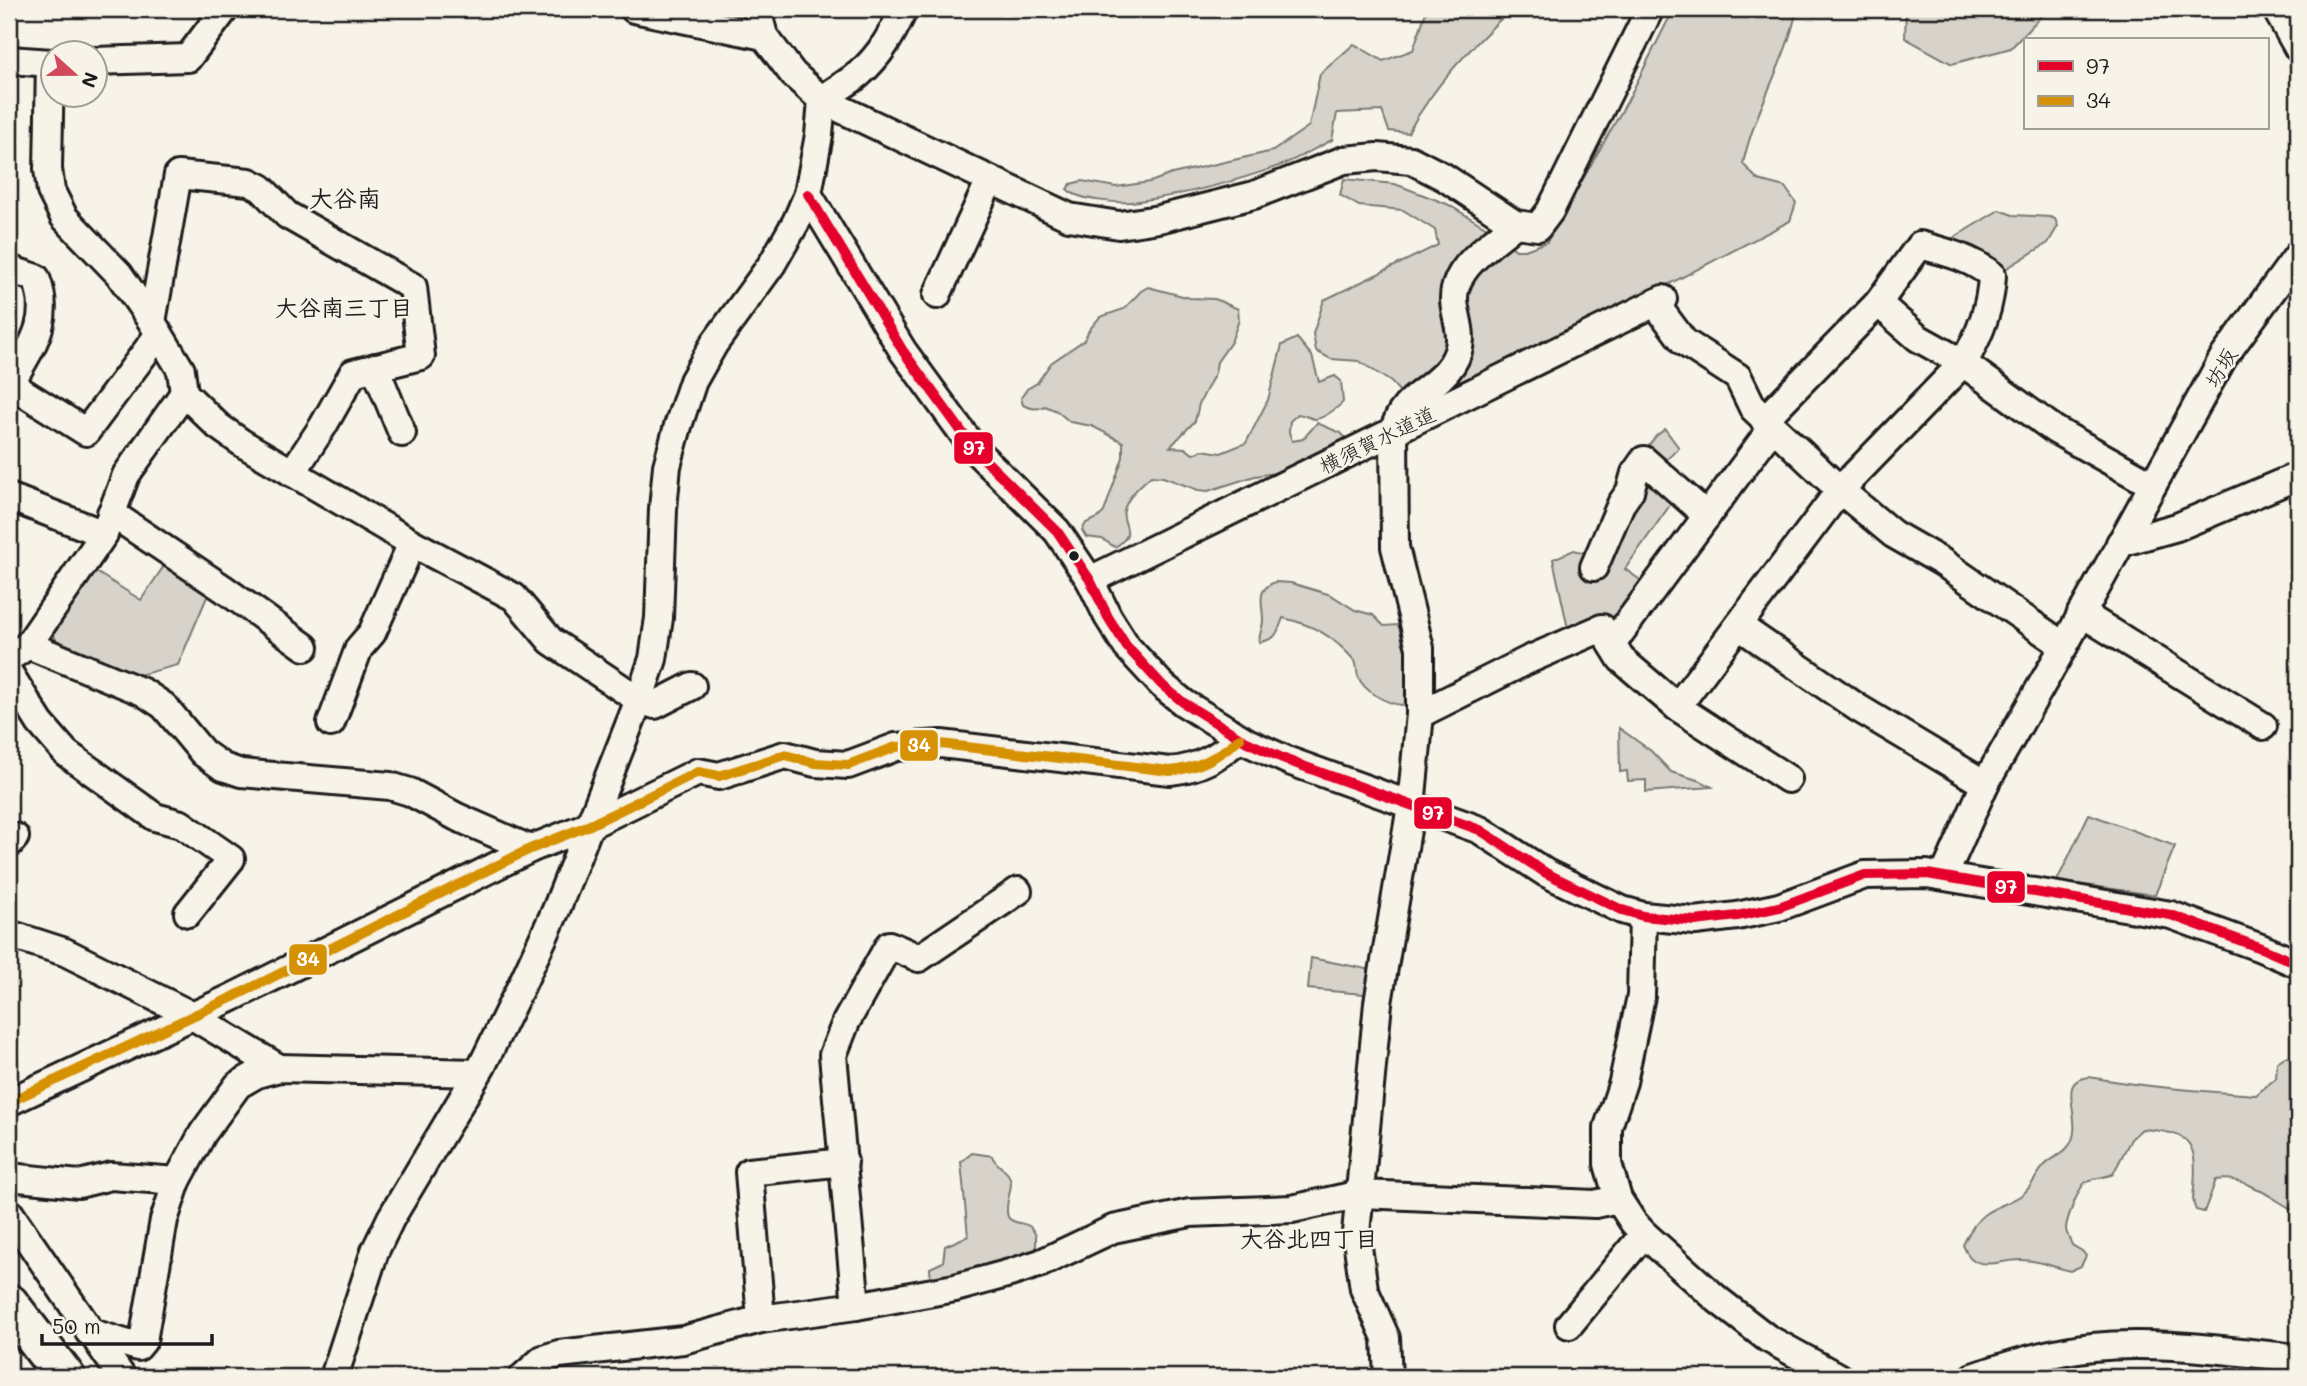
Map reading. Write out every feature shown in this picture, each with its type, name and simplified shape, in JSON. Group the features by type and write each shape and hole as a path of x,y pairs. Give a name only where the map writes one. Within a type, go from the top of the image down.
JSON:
{"highway":[{"path":"9,1304 65,1377"}],"street":[{"path":"108,61 188,58 225,9"},
{"path":"634,9 764,36"},
{"path":"757,9 764,36 793,74 822,100 1069,217 1119,225 1159,219 1254,195 1344,160 1377,157 1411,160 1444,177 1515,224 1538,228 1550,211 1650,9"},
{"path":"334,1377 375,1251 477,1073 523,982 556,910 639,700 655,646 667,466 693,382 714,344 772,264 796,222 807,194 819,135 822,100 859,74 889,41 904,9"},
{"path":"2276,9 2298,48"},
{"path":"9,60 38,62"},
{"path":"50,108 48,169 51,191 64,217 119,274 181,370 184,393 218,426 292,473 514,597 551,641 639,700 655,705 692,686"},
{"path":"9,269 36,278 43,296 41,326 9,385 86,432 156,328 178,175 250,182 261,188 287,215 413,287 421,356 353,373 292,473"},
{"path":"937,295 990,180"},
{"path":"807,194 903,351 975,450 1044,515 1070,547 1127,648 1184,703 1240,738 1289,761 1480,830 1546,873 1622,910 1643,916 1695,921 1737,916 1779,907 1865,875 1944,876 2171,915 2298,964"},
{"path":"1388,1377 1386,1338 1364,1289 1356,1233 1376,1015 1411,806 1420,714 1420,648 1395,547 1394,431 1397,418 1405,406 1443,375 1458,351 1461,336 1456,284 1479,255 1515,224"},
{"path":"1612,644 1707,516 1768,424 1878,303 1920,245 1979,265 1992,275 1992,293 1974,345 1963,363 1840,491 1677,707"},
{"name":"坊坂","path":"1944,876 1985,784 2223,358 2298,255"},
{"name":"横須賀水道道","path":"1090,580 1659,301 1684,342 1738,377 1753,408 1768,424"},
{"path":"1878,303 1918,338 1963,363 2055,430 2153,485"},
{"path":"375,367 402,433"},
{"path":"184,393 126,475 108,523 18,652 143,692 164,706 203,753 223,767 241,773 390,786 410,792 457,817 530,849"},
{"path":"1768,424 1840,491 1893,534 1942,562 2064,646"},
{"path":"1594,567 1621,504 1630,491 1635,473 1644,460 1707,516"},
{"path":"2120,543 2177,527 2298,476"},
{"path":"9,497 108,523 225,589 305,647"},
{"path":"331,723 359,648 372,633 412,542"},
{"path":"2081,613 2263,726"},
{"path":"1739,626 1858,708 1985,784"},
{"path":"1420,714 1528,660 1602,628 1621,659 1677,707 1788,779"},
{"path":"9,673 40,723 66,753 155,817 181,824 232,859 188,913"},
{"path":"9,1102 233,997 530,849 590,825 698,772 719,776 785,755 816,763 848,765 896,747 941,744 1170,771 1204,763 1224,753 1240,738"},
{"path":"856,1306 833,1055 846,1022 889,945 919,958 1018,891"},
{"path":"1643,916 1641,996 1623,1082 1608,1127 1608,1164 1618,1199 1644,1234 1718,1300 1768,1338 1838,1377"},
{"path":"9,934 65,952 191,1015 279,1068"},
{"path":"89,1332 138,1348 143,1341 164,1220 177,1181 202,1133 238,1085 257,1074 279,1068 477,1073"},
{"path":"761,1319 749,1172 844,1162"},
{"path":"9,1177 79,1184 111,1176 177,1181"},
{"path":"523,1377 543,1359 559,1354 683,1340 761,1319 856,1306 955,1287 1041,1262 1113,1229 1190,1213 1292,1209 1361,1194 1595,1204 1618,1199"},
{"path":"9,1212 122,1377"},
{"path":"1569,1325 1644,1234"},
{"path":"1973,1377 2008,1365 2092,1347 2147,1346 2298,1358"}],"shaded area":[{"path":"1427,9 1511,9 1442,82 1408,133 1389,131 1382,111 1337,113 1332,140 1284,164 1231,181 1175,195 1131,202 1090,199 1067,189 1071,184 1082,181 1116,187 1150,182 1172,174 1273,151 1309,126 1320,74 1354,44 1383,61 1413,50"},
{"path":"1676,9 1797,9 1743,164 1758,180 1785,187 1796,203 1790,221 1424,412 1391,382 1359,361 1331,359 1316,351 1313,334 1324,300 1438,245 1435,230 1403,210 1359,206 1340,195 1344,179 1395,184 1447,204 1492,231 1516,250 1525,250 1547,242"},
{"path":"1906,9 2048,9 2011,48 1952,64 1905,38"},
{"path":"1999,210 2013,215 2050,217 2055,219 2058,226 2048,243 1997,274 1945,243"},
{"path":"1148,287 1190,298 1215,299 1238,309 1239,320 1231,342 1217,362 1215,373 1199,404 1195,421 1170,447 1185,448 1193,454 1202,450 1221,453 1246,443 1268,400 1282,345 1297,338 1312,356 1319,382 1335,376 1341,381 1343,402 1318,419 1298,414 1290,421 1292,441 1303,439 1317,423 1341,433 1347,439 1346,449 1275,473 1255,476 1208,491 1151,476 1127,502 1124,513 1126,537 1115,547 1102,539 1086,537 1082,530 1086,523 1104,512 1123,457 1123,442 1092,426 1070,422 1057,411 1045,406 1034,408 1023,405 1021,398 1027,389 1037,383 1051,363 1084,340 1100,317 1124,309"},
{"path":"1665,429 1679,448 1661,465 1647,447"},
{"path":"1650,475 1675,498 1625,569 1647,585 1622,621 1585,620 1568,629 1553,559 1574,550 1594,555"},
{"path":"170,557 212,585 178,665 139,675 56,640 53,633 96,572 141,600"},
{"path":"1275,582 1291,583 1331,595 1355,610 1373,615 1384,626 1398,625 1409,666 1413,697 1402,705 1376,696 1361,682 1355,662 1346,652 1330,638 1304,624 1283,618 1273,637 1259,642 1263,623 1262,593"},
{"path":"1619,728 1651,751 1671,772 1712,787 1646,792 1646,780 1628,781 1627,771 1620,772"},
{"path":"2089,814 2175,846 2155,895 2057,881"},
{"path":"1311,958 1377,971 1374,995 1308,989"},
{"path":"2285,1057 2294,1058 2298,1066 2298,1213 2248,1184 2227,1179 2216,1180 2204,1212 2196,1210 2193,1199 2195,1172 2192,1149 2187,1142 2171,1133 2142,1129 2131,1139 2113,1174 2086,1182 2077,1197 2066,1229 2072,1245 2086,1256 2081,1266 2070,1271 2027,1260 1987,1264 1973,1260 1968,1254 1963,1245 1978,1220 1989,1211 2023,1194 2043,1167 2067,1148 2073,1138 2074,1127 2071,1094 2078,1080 2089,1077 2151,1086 2256,1095 2276,1078 2277,1062"},
{"path":"972,1153 992,1156 1008,1174 1011,1183 1008,1217 1031,1228 1036,1235 1036,1250 1020,1261 931,1285 930,1268 943,1262 945,1246 968,1236 961,1162"}],"transit line":[{"name":"97","path":"808,194 903,351 975,450 1057,531 1090,580 1108,617 1127,647 1162,685 1184,703 1247,742 1289,761 1480,830 1546,873 1622,910 1643,916 1695,921 1737,916 1779,907 1865,875 1927,874 2171,915 2298,964"},
{"name":"34","path":"9,1102 233,997 530,849 590,825 698,772 719,776 785,755 815,763 848,765 896,747 941,744 1170,771 1208,760 1240,738"}],"district":[{"name":"大谷南","path":"345,197"},
{"name":"大谷南三丁目","path":"344,307"},
{"name":"大谷北四丁目","path":"1309,1238"}]}
